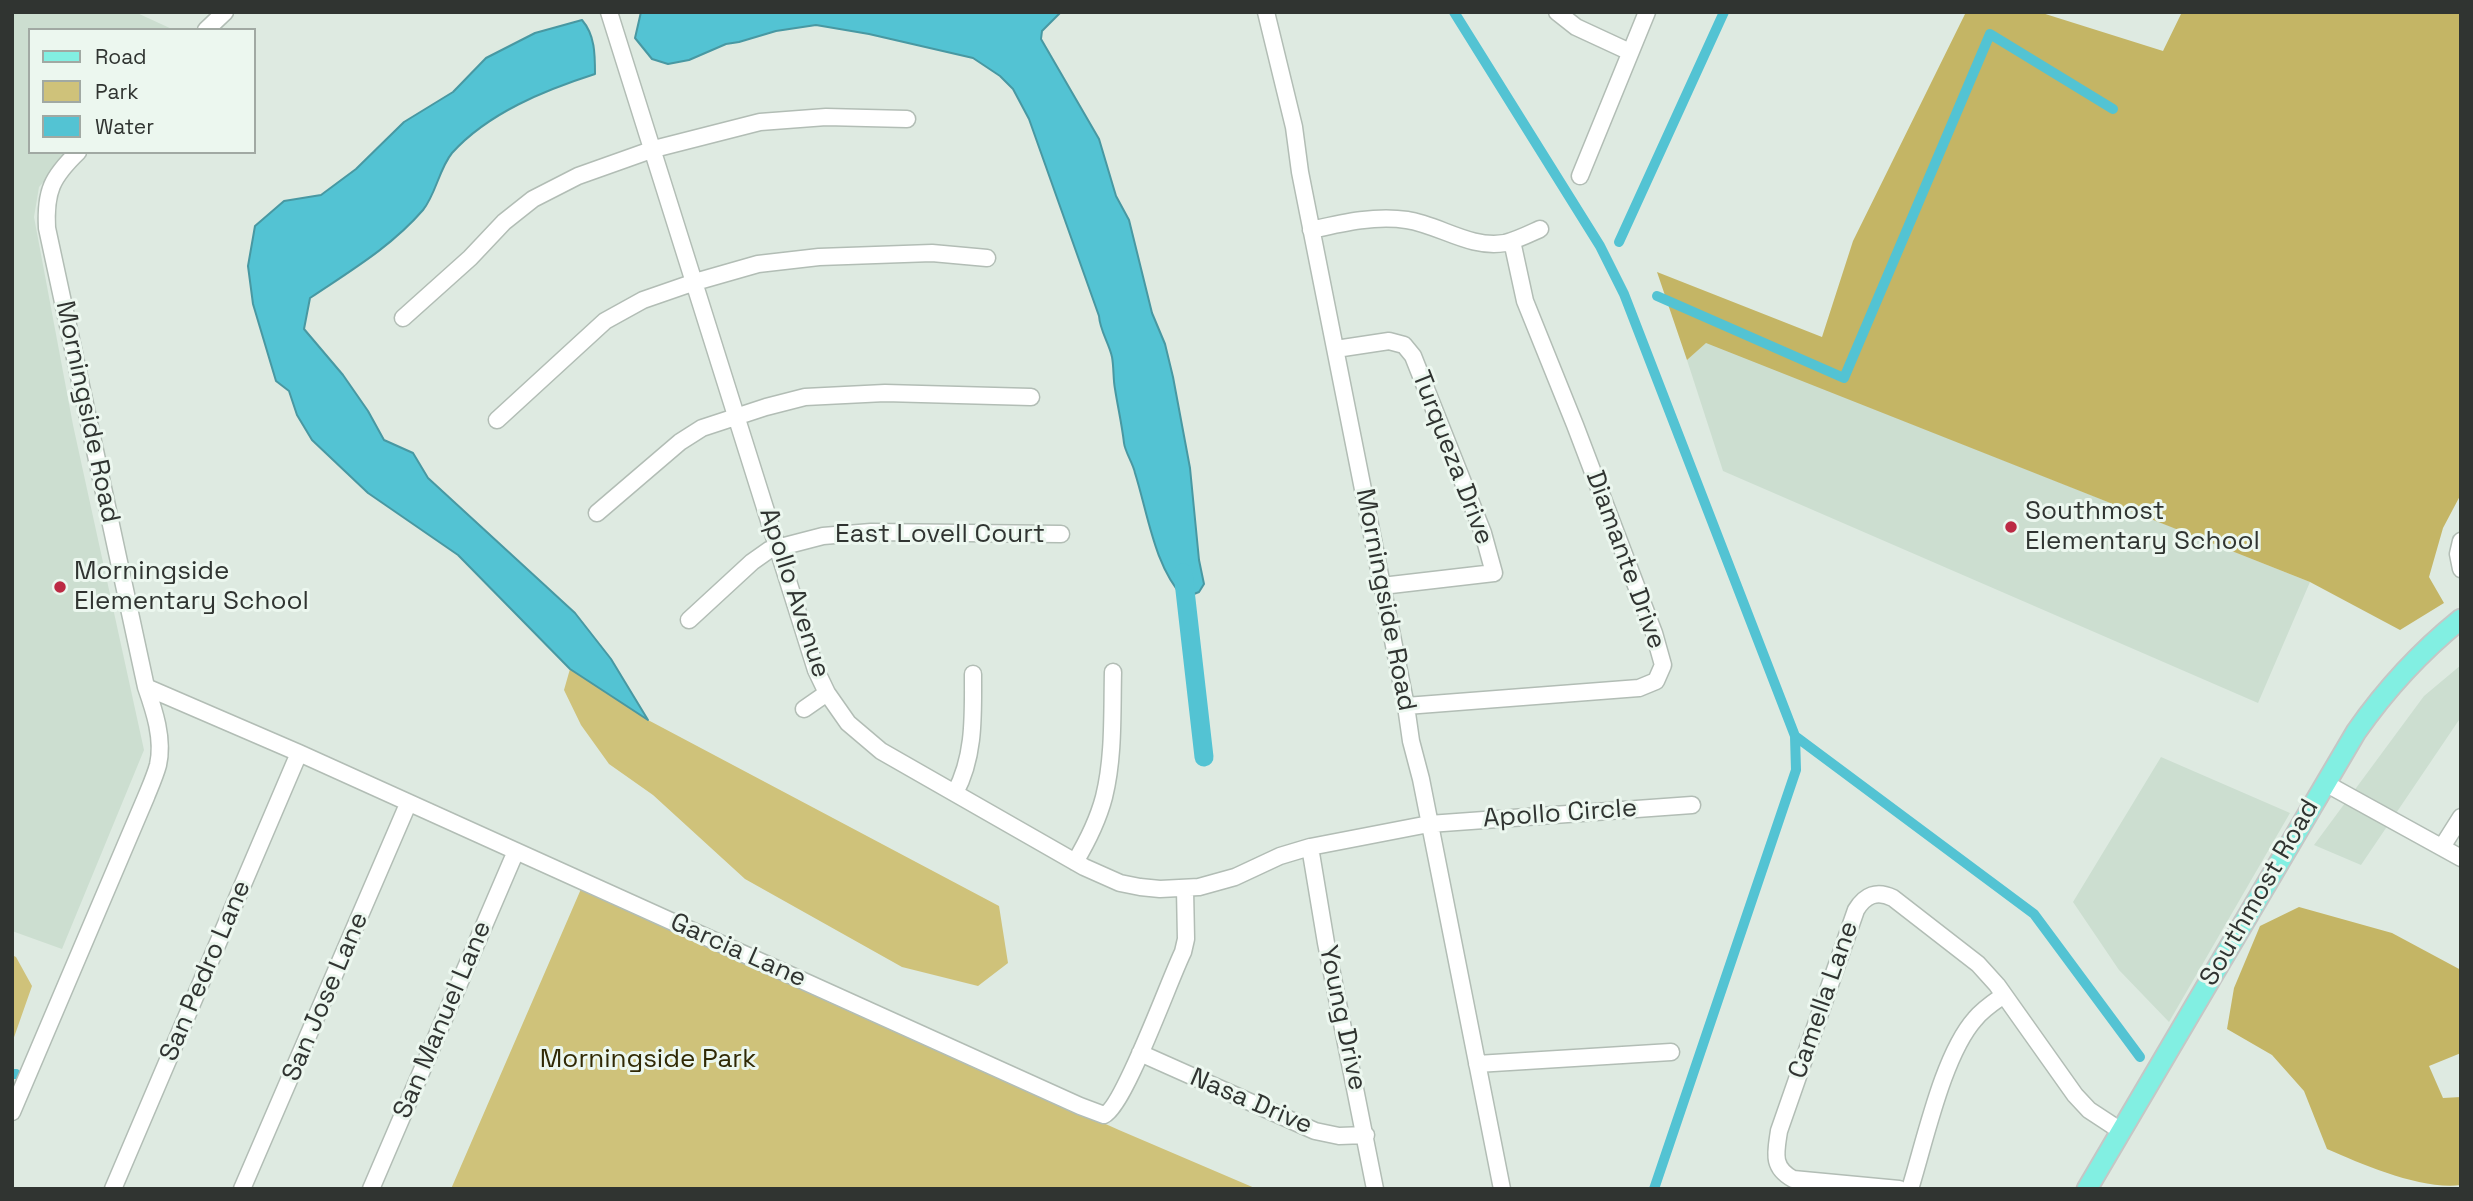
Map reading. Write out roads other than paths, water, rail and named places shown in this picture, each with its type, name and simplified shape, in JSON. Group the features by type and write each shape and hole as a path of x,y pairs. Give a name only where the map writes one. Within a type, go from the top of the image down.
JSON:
{"main road":[{"name":"Southmost Road","path":"2087,1189 2356,732 2387,690 2419,654 2461,619"}],"street":[{"path":"208,28 225,12"},
{"name":"Apollo Avenue","path":"609,12 806,640 827,693 848,723 881,751 1006,825 1121,883 1160,889 1185,889 1219,883 1280,856 1310,847 1429,824"},
{"name":"Morningside Road","path":"1266,12 1294,127 1311,230 1411,741 1421,779 1502,1189"},
{"path":"1556,12 1576,27 1630,52"},
{"path":"1580,176 1647,12"},
{"path":"403,318 470,258 504,222 533,199 578,176 653,149 760,122 826,117 907,119"},
{"name":"Morningside Road","path":"12,1112 158,764 157,727 146,687 47,228 47,197 53,181 76,154"},
{"path":"1311,230 1343,223 1391,218 1426,225 1457,237 1496,243 1512,241 1540,229"},
{"name":"Diamante Drive","path":"1406,706 1639,688 1656,681 1663,665 1654,633 1525,301 1512,241"},
{"path":"497,420 605,321 643,300 695,282 758,264 819,257 932,254 987,258"},
{"name":"Turqueza Drive","path":"1336,349 1390,341 1409,350 1483,533 1494,573 1382,586"},
{"path":"597,513 680,442 702,428 805,397 885,393 1031,397"},
{"name":"East Lovell Court","path":"777,546 823,536 871,532 1061,534"},
{"path":"2461,541 2458,554 2461,569"},
{"path":"689,620 751,562 777,546"},
{"path":"1075,862 1087,842 1104,799 1113,672"},
{"path":"955,793 964,775 970,750 973,674"},
{"name":"Garcia Lane","path":"146,687 299,753 1104,1115 1113,1109 1183,952 1186,939 1185,889"},
{"path":"804,709 827,693"},
{"name":"San Pedro Lane","path":"113,1189 299,753"},
{"path":"2325,783 2461,858"},
{"name":"San Jose Lane","path":"242,1189 408,804"},
{"name":"Apollo Circle","path":"1429,824 1692,805"},
{"path":"2442,847 2461,817"},
{"name":"Young Drive","path":"1310,847 1326,943 1375,1189"},
{"name":"San Manuel Lane","path":"371,1189 516,851"},
{"name":"Camella Lane","path":"1899,1189 1793,1179 1779,1168 1775,1160 1779,1131 1856,910 1865,898 1879,893 1893,898 1966,954 2004,995 2075,1095 2089,1110 2121,1130"},
{"path":"1910,1189 1940,1090 1958,1044 1976,1018 2004,995"},
{"path":"1477,1064 1671,1052"},
{"name":"Nasa Drive","path":"1140,1053 1315,1131 1339,1136 1366,1135"}],"water":[{"path":"641,12 1061,12 1042,31 1041,39 1099,139 1116,196 1129,220 1152,313 1165,344 1190,468 1204,584 1199,592 1184,598 1166,571 1153,539 1125,446 1111,352 1029,119 1013,89 1000,76 973,58 816,25 776,31 726,44 689,60 668,64 652,59 635,38"},
{"path":"582,20 592,38 595,74 518,104 466,139 448,159 427,204 411,223 370,258 310,298 304,329 343,375 384,440 413,453 428,478 575,613 611,659 648,720 570,669 458,555 368,493 312,440 297,415 289,391 276,381 253,304 248,266 255,226 284,201 321,195 356,169 404,122 453,92 486,58 535,33"}],"waterway":[{"path":"1454,12 1600,246 1624,294 1795,736 1796,770 1654,1189"},
{"path":"1619,242 1724,12"},
{"path":"1657,296 1844,378 1990,34 2113,109"},
{"path":"1183,573 1204,757"},
{"path":"1795,736 2034,914 2140,1057"}],"place":[{"name":"Southmost Elementary School","path":"2011,527"},
{"name":"Morningside Elementary School","path":"60,587"}],"park label":[{"name":"Morningside Park","path":"648,1060"}]}
